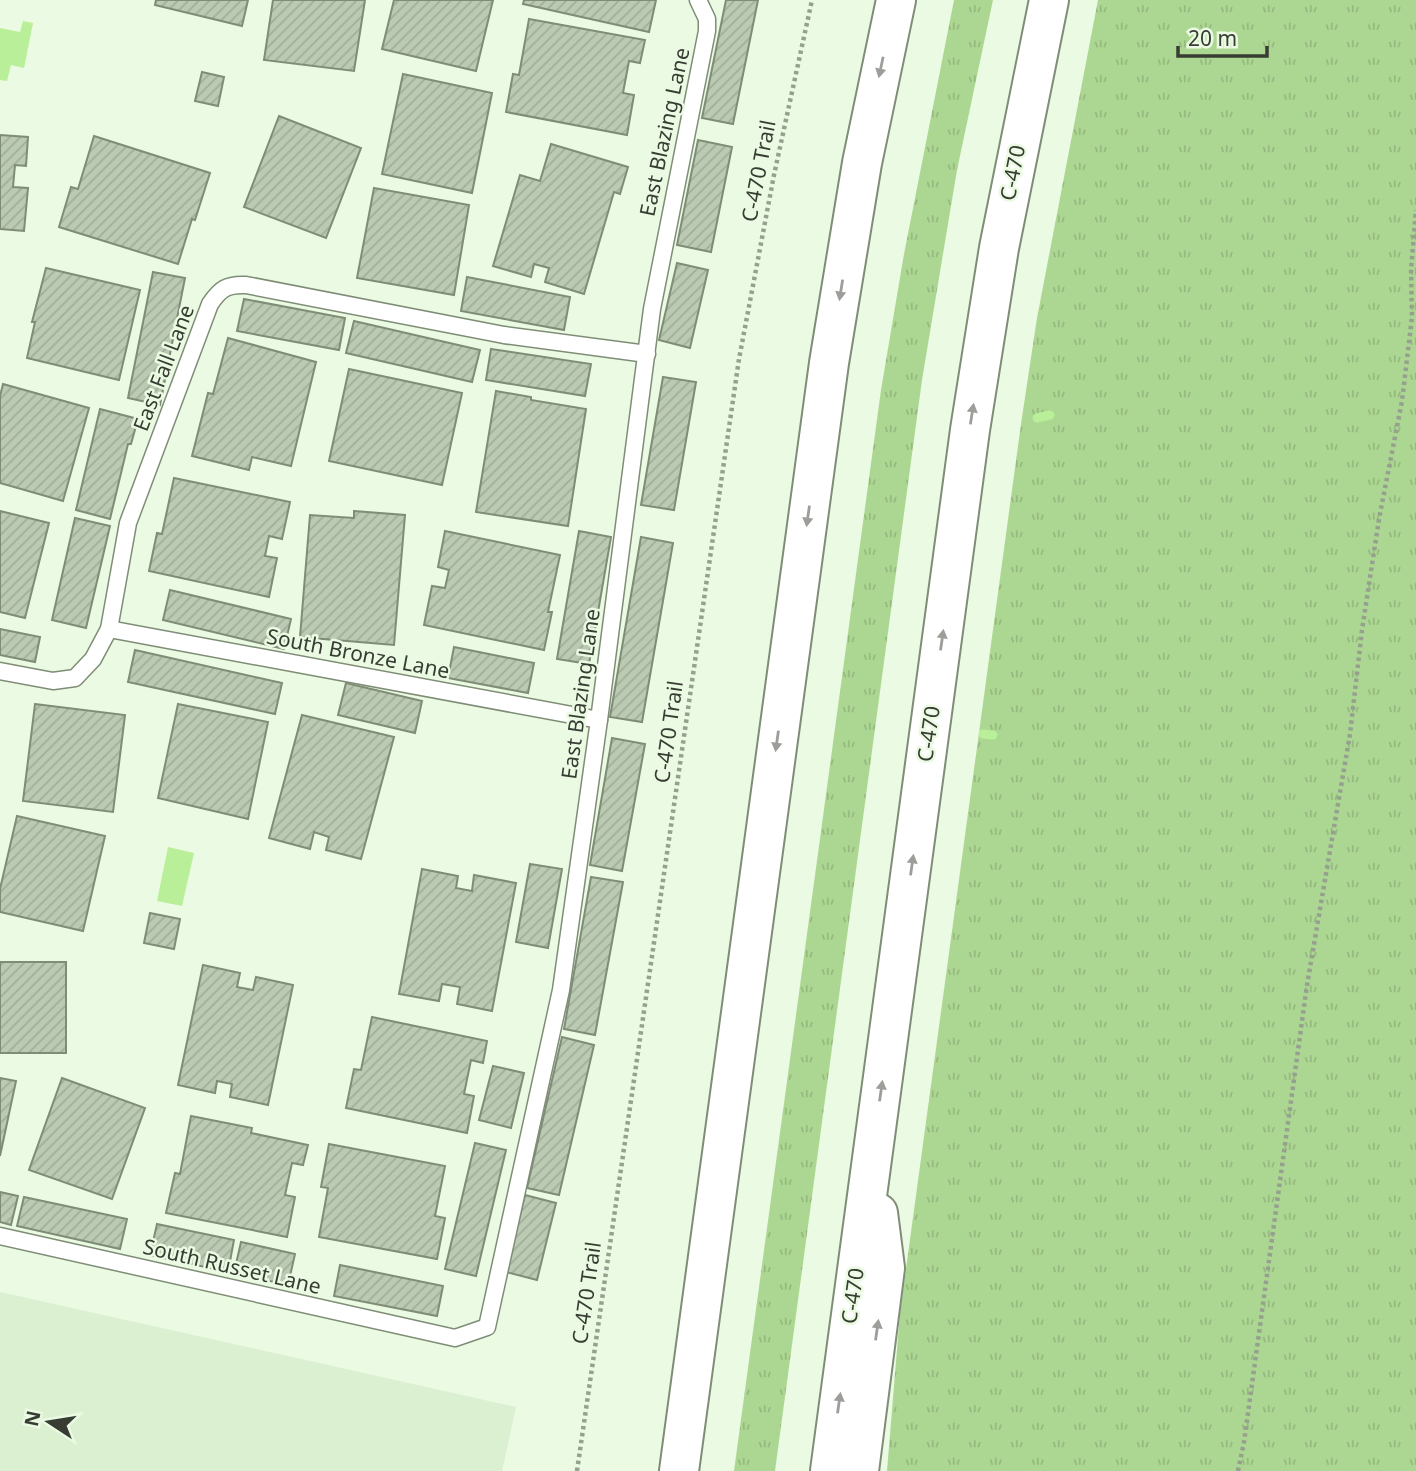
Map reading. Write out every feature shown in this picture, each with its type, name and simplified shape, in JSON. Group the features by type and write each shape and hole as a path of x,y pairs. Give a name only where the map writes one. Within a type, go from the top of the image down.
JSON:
{"highway":[{"path":"679,1471 831,351 862,163 896,0"},
{"name":"C-470","path":"830,1471 976,386 1015,162 1049,0"},
{"path":"859,1471 885,1268 872,1158"},
{"path":"658,1471 683,1309 706,1266"}],"lane":[{"name":"East Blazing Lane","path":"455,1338 487,1327 561,990 657,277 708,31 707,19 698,0"},
{"name":"East Fall Lane","path":"0,671 53,681 75,678 93,659 108,629 128,523 210,304 219,290 231,285 246,285 479,331 648,354"},
{"name":"South Bronze Lane","path":"108,629 599,720"},
{"name":"South Russet Lane","path":"0,1236 455,1338"}],"path":[{"name":"C-470 Trail","path":"577,1471 739,359 774,175 812,0"},
{"path":"1238,1471 1312,949 1350,734 1379,519 1402,401 1412,317 1411,270 1416,210"}],"shaded area":[{"path":"23,21 33,23 24,68 11,65 7,81 0,80 0,28 20,32"},
{"path":"168,847 194,853 182,906 157,901"},
{"path":"0,1292 516,1407 502,1471 0,1471"}],"green space":[{"path":"954,0 993,0 957,170 922,380 775,1471 734,1471 881,390 904,254"},
{"path":"1098,0 1416,0 1416,1471 887,1471 900,1313 1021,424 1037,318"}],"building":[{"path":"156,0 248,0 242,26 155,5"},
{"path":"273,0 365,0 354,71 264,60"},
{"path":"394,0 493,0 476,71 382,49"},
{"path":"524,0 656,0 649,32 523,4"},
{"path":"726,0 758,0 733,124 702,118"},
{"path":"529,19 645,40 640,63 629,61 623,93 634,95 627,135 506,112 513,74 519,75"},
{"path":"202,72 224,77 218,106 195,101"},
{"path":"403,74 492,93 472,193 382,174"},
{"path":"279,116 361,148 326,238 244,207"},
{"path":"0,135 28,137 26,166 15,165 13,187 28,188 24,231 0,229"},
{"path":"94,136 210,173 178,264 59,227 71,187 78,189"},
{"path":"698,140 732,147 711,252 677,245"},
{"path":"551,144 628,167 620,194 614,192 584,294 545,282 549,268 534,264 531,277 493,266 520,175 540,181"},
{"path":"374,188 469,205 454,295 357,278"},
{"path":"677,263 708,270 690,348 659,340"},
{"path":"46,268 140,290 119,380 27,358 35,322 32,322"},
{"path":"153,272 185,278 160,405 128,398"},
{"path":"467,277 570,297 564,330 461,311"},
{"path":"244,299 345,318 339,350 237,331"},
{"path":"354,321 480,350 472,382 346,353"},
{"path":"228,338 316,362 291,466 252,457 249,470 192,456 208,393 213,394"},
{"path":"491,349 591,364 585,396 486,380"},
{"path":"349,369 462,393 442,485 329,461"},
{"path":"663,377 696,382 674,510 641,505"},
{"path":"3,384 89,408 63,501 0,483 0,396"},
{"path":"496,391 586,409 568,526 476,512"},
{"path":"100,409 138,419 131,444 128,444 110,519 76,510"},
{"path":"174,478 290,502 282,539 269,536 265,556 277,558 269,597 149,571 157,533 162,534"},
{"path":"0,511 49,523 25,618 0,612"},
{"path":"354,511 405,515 394,645 300,637 310,515 354,518"},
{"path":"75,518 110,526 86,628 52,620"},
{"path":"445,531 560,555 548,612 552,612 544,650 424,625 432,586 445,588 449,570 438,567"},
{"path":"579,531 611,537 589,664 557,659"},
{"path":"641,537 673,543 642,722 610,717"},
{"path":"170,590 291,619 284,649 163,620"},
{"path":"0,629 40,637 35,662 0,655"},
{"path":"454,647 534,663 528,693 448,678"},
{"path":"135,650 282,683 275,714 128,682"},
{"path":"346,683 422,701 415,733 338,715"},
{"path":"35,704 125,715 113,812 23,801"},
{"path":"178,704 268,722 248,819 158,798"},
{"path":"302,715 394,737 361,859 326,850 329,837 314,832 310,849 269,838"},
{"path":"612,738 645,744 622,871 590,865"},
{"path":"17,816 105,836 83,931 0,912 0,889"},
{"path":"530,864 562,869 548,948 516,942"},
{"path":"422,869 458,876 456,888 472,891 474,875 516,883 492,1011 457,1004 460,987 442,984 439,1001 399,994"},
{"path":"591,877 623,882 595,1035 564,1029"},
{"path":"150,913 180,919 174,949 144,943"},
{"path":"0,962 66,962 66,1053 0,1053"},
{"path":"203,965 240,973 237,987 253,990 256,977 293,985 268,1105 230,1097 232,1084 217,1081 215,1093 178,1085"},
{"path":"372,1017 487,1041 483,1063 471,1060 464,1094 474,1096 467,1133 346,1108 354,1069 361,1070"},
{"path":"562,1037 594,1045 559,1195 527,1188"},
{"path":"493,1066 524,1073 511,1128 479,1120"},
{"path":"0,1078 16,1081 0,1156"},
{"path":"62,1078 145,1108 112,1199 29,1170"},
{"path":"191,1116 252,1128 251,1133 308,1145 303,1165 292,1163 285,1195 295,1197 287,1237 166,1213 175,1173 180,1174"},
{"path":"475,1143 506,1150 476,1276 445,1269"},
{"path":"329,1144 445,1166 435,1216 445,1218 437,1259 319,1237 328,1188 321,1187"},
{"path":"0,1192 18,1196 11,1225 0,1222"},
{"path":"525,1195 556,1203 537,1280 506,1272"},
{"path":"24,1197 127,1219 120,1249 17,1226"},
{"path":"157,1224 234,1240 228,1272 150,1255"},
{"path":"241,1242 295,1254 288,1285 234,1273"},
{"path":"340,1265 443,1286 437,1316 334,1296"}],"waterway":[{"path":"1037,418 1050,415"},
{"path":"983,734 993,735"}]}
